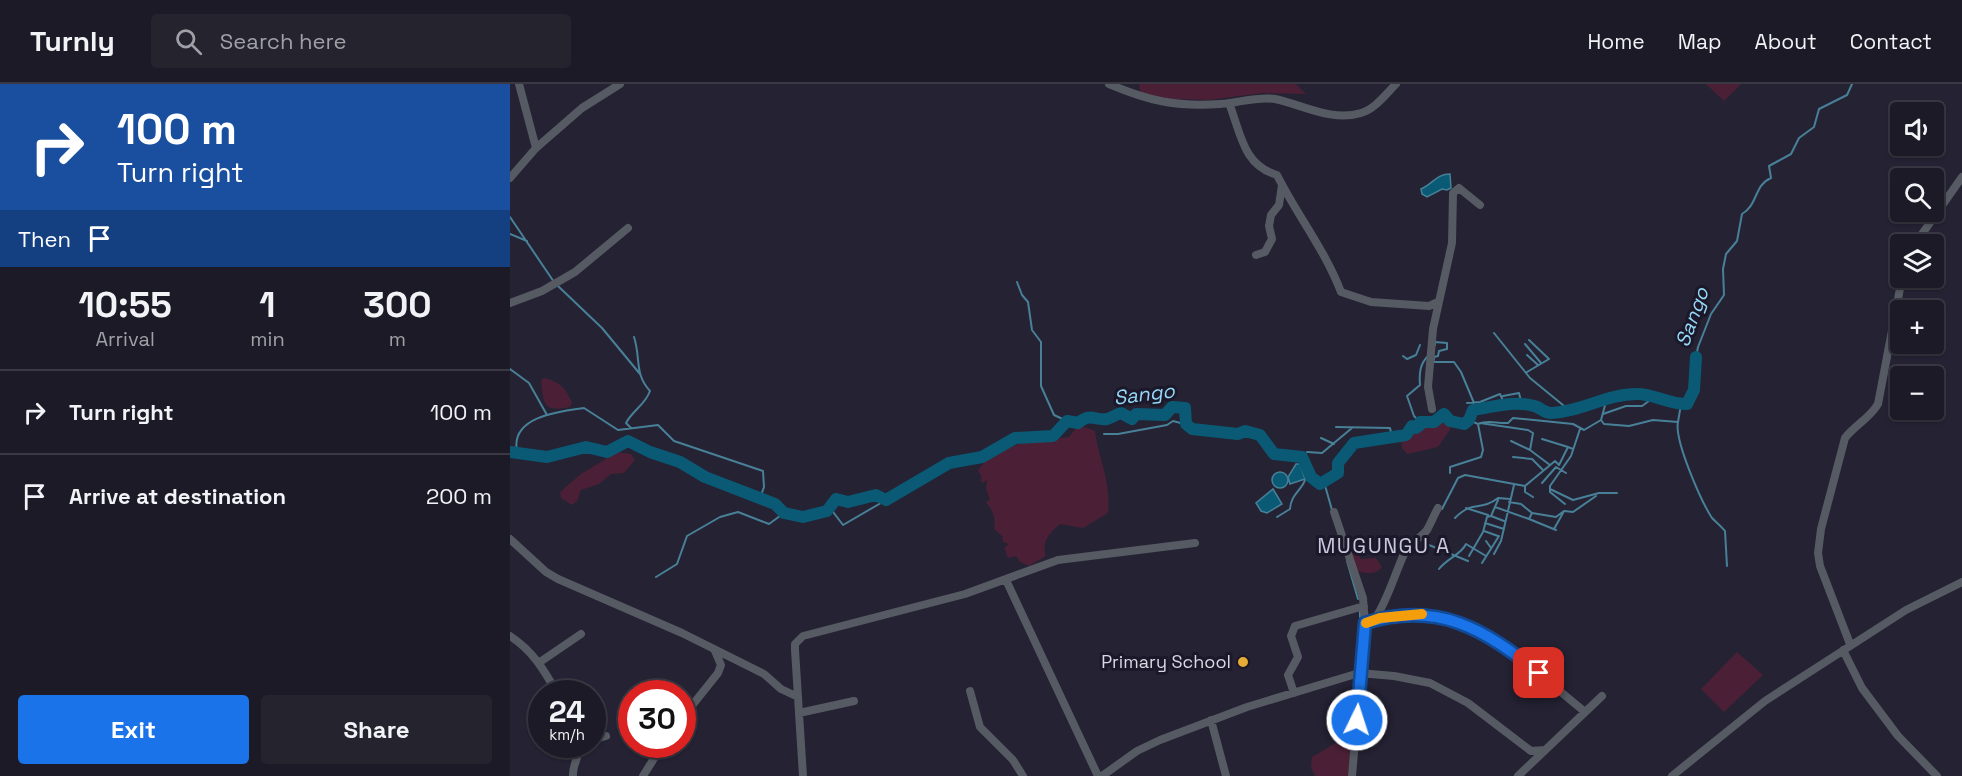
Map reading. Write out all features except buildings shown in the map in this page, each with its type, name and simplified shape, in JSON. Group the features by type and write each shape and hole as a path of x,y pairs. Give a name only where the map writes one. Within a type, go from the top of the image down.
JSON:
{"street":[{"path":"519,84 536,148"},
{"path":"510,178 536,148 582,108 620,84"},
{"path":"1108,84 1145,100 1181,105 1228,103 1257,98 1275,99 1330,114 1348,116 1362,113 1373,106 1396,84"},
{"path":"1228,103 1248,158 1261,171 1277,175 1293,207 1329,261 1341,292 1371,303 1428,306 1438,302"},
{"path":"1922,234 1962,177"},
{"path":"1256,255 1265,252 1272,239 1269,226 1271,215 1279,205 1282,184"},
{"path":"1432,409 1428,387 1436,313 1452,243 1453,193 1459,188 1464,190 1480,205"},
{"path":"510,303 542,291 574,272 628,228"},
{"path":"1850,645 1820,566 1818,553 1821,529 1845,438 1854,426 1874,412 1878,404 1900,288"},
{"path":"1428,306 1436,313"},
{"path":"1352,776 1359,673 1370,622 1386,602 1389,585 1404,554 1409,546 1427,531 1438,508"},
{"path":"1334,512 1370,622"},
{"path":"510,539 552,576 682,633 764,675 781,689 798,698"},
{"path":"803,776 795,644 803,636 965,594 1058,560 1195,543"},
{"path":"1006,580 1100,776 1137,751 1211,720 1359,673 1394,676 1430,684 1468,703 1531,751 1534,758 1531,764"},
{"path":"1672,776 1765,700 1931,596 1962,582"},
{"path":"1294,693 1288,675 1298,657 1290,636 1295,626 1364,606"},
{"path":"1370,622 1418,613 1435,615 1483,634 1502,643 1585,712"},
{"path":"540,662 581,634"},
{"path":"510,636 526,646 540,662 549,680"},
{"path":"1843,650 1862,688 1898,736 1937,776"},
{"path":"696,700 718,673 721,665 715,651"},
{"path":"970,691 980,727 1012,760 1023,776"},
{"path":"1518,776 1602,696"},
{"path":"799,712 854,701"},
{"path":"1211,720 1226,776"},
{"path":"1531,751 1545,750"},
{"path":"573,776 572,770 578,758"},
{"path":"643,776 654,758"}],"shaded area":[{"path":"1139,84 1296,84 1306,94 1263,93 1209,100 1141,98"},
{"path":"1706,84 1741,84 1724,101"},
{"path":"544,378 554,381 565,390 572,403 570,407 554,409 546,404 541,381"},
{"path":"1445,420 1451,428 1438,447 1407,454 1402,448 1401,440 1412,431"},
{"path":"1085,427 1095,431 1108,490 1108,513 1083,528 1060,524 1046,542 1046,556 1029,566 1020,562 1016,556 1008,558 1004,548 1009,544 1003,542 1002,536 994,529 993,515 986,503 990,499 986,489 987,480 982,483 980,480 982,478 978,470 986,460 984,457 1024,442 1069,437 1076,428"},
{"path":"617,452 631,454 635,460 624,473 611,474 599,484 581,490 577,501 572,505 561,498 560,492 581,474"},
{"path":"1349,539 1359,544 1357,553 1361,559 1376,558 1382,567 1373,573 1357,571 1346,542"},
{"path":"1737,652 1763,675 1724,712 1701,689"},
{"path":"1341,740 1352,740 1348,776 1315,776 1311,768 1312,757"}],"water":[{"path":"1450,174 1451,188 1442,189 1427,197 1422,194 1421,189 1438,177"},
{"path":"1296,464 1300,464 1305,479 1290,484 1288,477"},
{"path":"1280,472 1288,480 1280,488 1272,480"},
{"path":"1273,489 1282,504 1267,513 1261,511 1256,503"}],"waterway":[{"name":"Sango","path":"1696,357 1711,314 1724,295 1723,269 1726,254 1737,241 1742,214 1751,206 1762,185 1771,178 1769,166 1791,154 1799,138 1814,127 1819,109 1847,95 1852,84"},
{"path":"510,217 554,282"},
{"path":"510,234 527,241"},
{"path":"1017,282 1022,295 1028,302 1032,330 1041,342 1041,386 1054,415 1067,421"},
{"path":"558,286 602,328 640,374"},
{"path":"1494,333 1530,378 1569,410"},
{"path":"631,428 626,423 650,391 640,372 634,337"},
{"path":"1527,372 1549,359 1529,340"},
{"path":"1434,357 1438,356 1439,351 1447,349 1447,343 1435,342 1435,345"},
{"path":"1525,344 1541,363"},
{"path":"1403,356 1407,359 1416,355 1420,345"},
{"path":"1527,355 1538,365"},
{"path":"1420,422 1414,416 1407,396 1420,385 1421,369 1428,356"},
{"name":"Sango","path":"510,452 547,457 586,447 607,452 628,441 650,452 680,462 705,477 775,504 784,513 803,517 827,511 836,499 848,502 876,495 886,500 949,463 982,457 1015,438 1053,436 1067,421 1078,423 1090,417 1107,419 1121,413 1132,419 1136,414 1165,415 1172,407 1185,408 1186,424 1192,429 1238,434 1245,431 1260,435 1274,454 1302,457 1311,477 1320,484 1338,473 1338,463 1354,443 1406,435 1412,426 1416,428 1420,422 1434,422 1444,414 1450,421 1464,424 1469,420 1473,410 1496,406 1527,404 1551,413 1573,410 1615,397 1637,394 1687,404 1694,390 1696,357"},
{"path":"1434,359 1433,362 1454,362 1461,372 1474,403"},
{"path":"510,369 529,383 547,415"},
{"path":"1503,396 1519,393 1522,405"},
{"path":"1467,403 1480,402 1500,394 1505,405"},
{"path":"1469,420 1478,424 1508,423 1513,418 1573,424 1584,430 1601,420 1607,398"},
{"path":"1603,414 1626,406 1642,406 1653,398"},
{"path":"1601,420 1604,424 1629,426 1653,420 1678,422 1681,404"},
{"path":"517,451 517,439 521,430 529,423 551,414 584,408 618,430 658,425 674,441 763,471 764,487 760,498"},
{"path":"1104,434 1118,434 1167,425 1173,421 1188,425"},
{"path":"1678,422 1680,442 1695,485 1712,518 1725,531 1727,566"},
{"path":"1480,423 1528,430 1533,433 1530,450 1550,465"},
{"path":"1450,473 1450,467 1481,457 1483,450 1478,424"},
{"path":"1336,427 1390,428 1392,437"},
{"path":"1307,452 1322,453 1352,428"},
{"path":"1565,504 1550,492 1550,486 1571,456 1580,429"},
{"path":"1321,438 1334,444"},
{"path":"1542,439 1568,447"},
{"path":"1511,441 1530,450"},
{"path":"1442,509 1458,478 1465,475 1525,486 1555,461 1559,465 1568,447 1573,449"},
{"path":"1513,457 1532,459 1543,470"},
{"path":"1277,517 1290,509 1293,498 1305,480 1306,467"},
{"path":"1542,483 1556,467 1566,473"},
{"path":"1324,482 1332,510"},
{"path":"1494,554 1501,541 1514,485"},
{"path":"1525,487 1525,492 1533,497"},
{"path":"1550,489 1573,500 1599,493 1617,493"},
{"path":"1509,502 1521,504 1532,513 1556,517 1564,511 1573,512 1596,496"},
{"path":"1455,518 1467,509 1498,498 1510,499"},
{"path":"830,508 843,525 886,500"},
{"path":"1498,500 1491,516 1504,521"},
{"path":"1495,507 1529,519"},
{"path":"1466,508 1488,515"},
{"path":"656,577 677,564 687,536 720,517 738,512 769,524 784,513"},
{"path":"1532,513 1529,519 1556,530"},
{"path":"1554,529 1563,513"},
{"path":"1469,556 1483,532 1487,517 1491,516"},
{"path":"1485,523 1504,529"},
{"path":"1484,531 1498,536"},
{"path":"1482,563 1499,536"},
{"path":"1486,541 1491,548"},
{"path":"1439,569 1466,544 1486,556"},
{"path":"1429,545 1468,561"},
{"path":"1347,561 1358,599"},
{"path":"1360,609 1360,617"},
{"path":"1359,653 1360,623"}],"slow traffic":[{"path":"1366,623 1380,618 1422,614"}],"place":[{"name":"Primary School","path":"1243,662"}],"district":[{"name":"MUGUNGU A","path":"1384,546"}],"route":[{"path":"1357,720 1359,673 1365,623 1380,618 1418,613 1444,618 1502,643 1539,673"}]}
